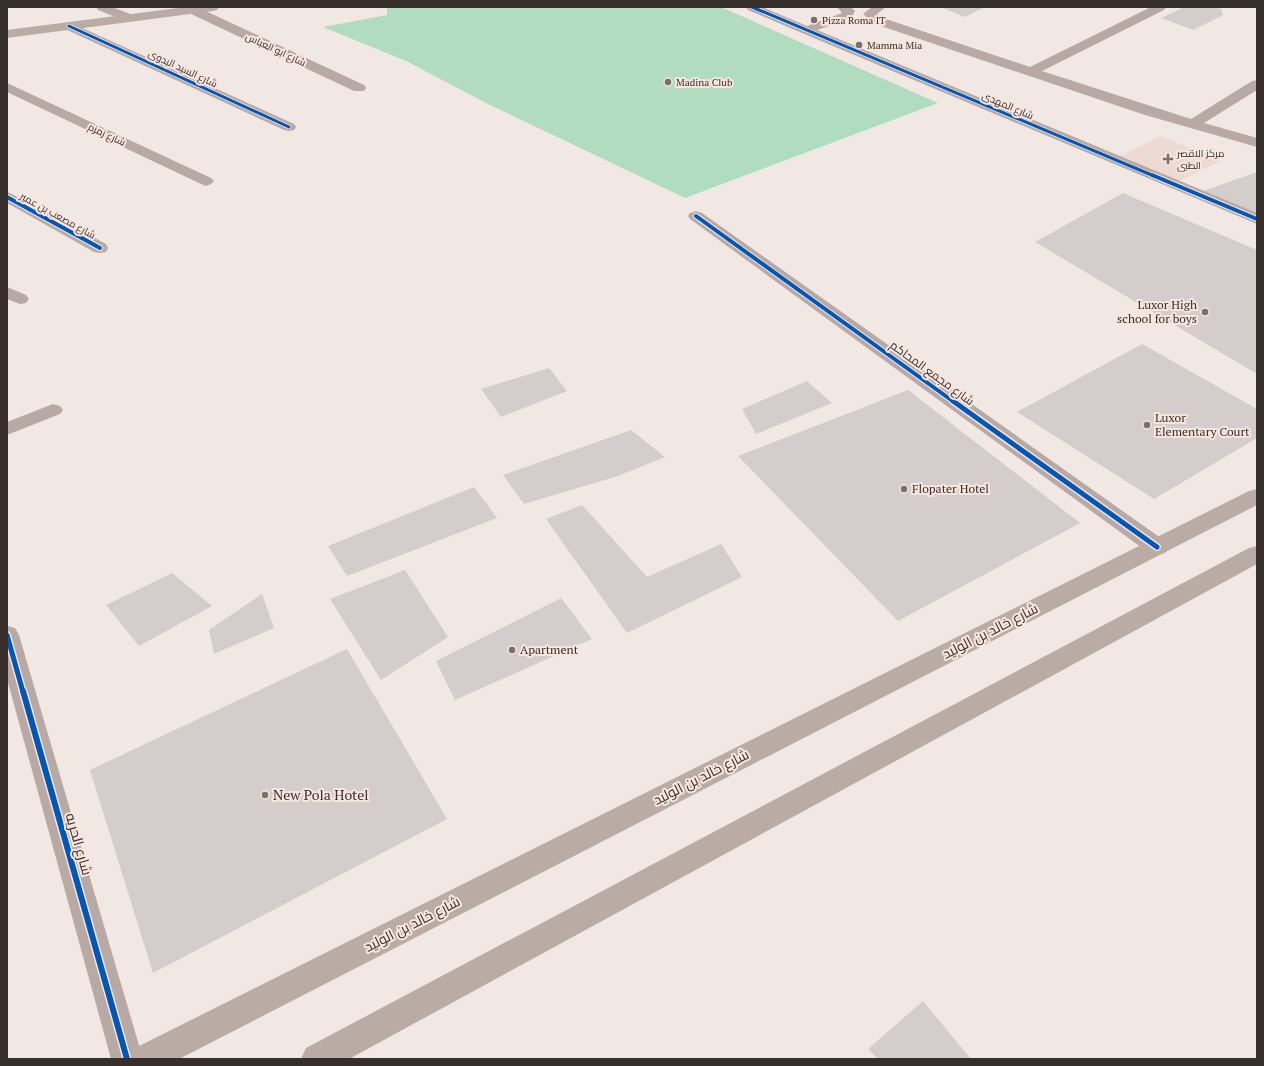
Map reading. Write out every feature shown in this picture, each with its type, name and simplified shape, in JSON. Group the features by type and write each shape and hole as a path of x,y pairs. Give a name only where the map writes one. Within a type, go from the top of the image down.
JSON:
{"main road":[{"path":"7,24 106,9 132,12 193,10 212,7"},
{"path":"7,34 69,26 132,12"},
{"name":"شارع خالد بن الوليد","path":"146,1059 1257,496"},
{"path":"317,1059 1257,554"}],"street":[{"name":"شارع المهدى","path":"752,7 1257,219"},
{"path":"806,30 847,15 849,10 843,7"},
{"path":"880,7 871,12 869,14 870,16 880,21 1150,112 1257,143"},
{"path":"1031,72 1160,7"},
{"name":"شارع ابو العباس","path":"193,10 359,88"},
{"name":"شارع السيد البدوى","path":"69,26 289,127"},
{"path":"1192,124 1257,84"},
{"name":"شارع زمزم","path":"7,87 206,181"},
{"name":"شارع مصعب بن عمير","path":"7,198 100,248"},
{"name":"شارع مجمع المحاكم","path":"696,216 1157,546"},
{"path":"7,429 53,410"},
{"name":"شارع الحريه","path":"7,635 127,1059"}],"shaded area":[{"name":"مركز الاقصر الطبى","path":"1161,136 1221,161 1177,182 1116,158"}],"green space":[{"name":"Madina Club","path":"387,7 721,7 938,103 685,198 488,104 406,61 323,27 387,15"}],"building":[{"path":"940,7 985,7 965,17"},
{"path":"1185,7 1212,7 1221,9 1223,15 1193,30 1161,18"},
{"path":"1257,172 1257,214 1203,191"},
{"name":"Luxor High school for boys","path":"1123,193 1257,250 1257,374 1035,242"},
{"name":"Luxor Elementary Court","path":"1142,344 1257,409 1257,438 1154,499 1017,412"},
{"path":"549,368 567,391 501,417 481,389"},
{"path":"807,381 832,403 756,434 742,409"},
{"name":"Flopater Hotel","path":"908,390 1080,523 898,621 738,456"},
{"path":"631,430 665,457 618,476 524,504 503,475"},
{"path":"474,487 497,518 347,576 328,546"},
{"path":"582,505 647,577 721,544 742,577 627,633 546,519"},
{"path":"405,570 448,637 381,680 330,599"},
{"path":"172,573 212,606 139,646 106,605"},
{"path":"262,594 274,628 214,654 209,630"},
{"name":"Apartment","path":"561,598 592,639 455,700 436,661"},
{"name":"New Pola Hotel","path":"347,649 447,819 153,973 90,770"},
{"path":"923,1001 971,1059 878,1059 868,1049"}],"cycle path":[{"path":"752,7 1257,219"},
{"path":"69,26 289,127"},
{"path":"7,197 100,248"},
{"path":"696,216 1157,547"},
{"path":"7,635 127,1059"}],"place":[{"name":"Pizza Roma IT","path":"814,20"},
{"name":"Mamma Mia","path":"859,45"},
{"name":"Madina Club","path":"668,82"},
{"name":"مركز الاقصر الطبى","path":"1168,159"},
{"name":"Luxor High school for boys","path":"1205,312"},
{"name":"Luxor Elementary Court","path":"1147,425"},
{"name":"Flopater Hotel","path":"904,489"},
{"name":"Apartment","path":"512,650"},
{"name":"New Pola Hotel","path":"265,795"}]}
